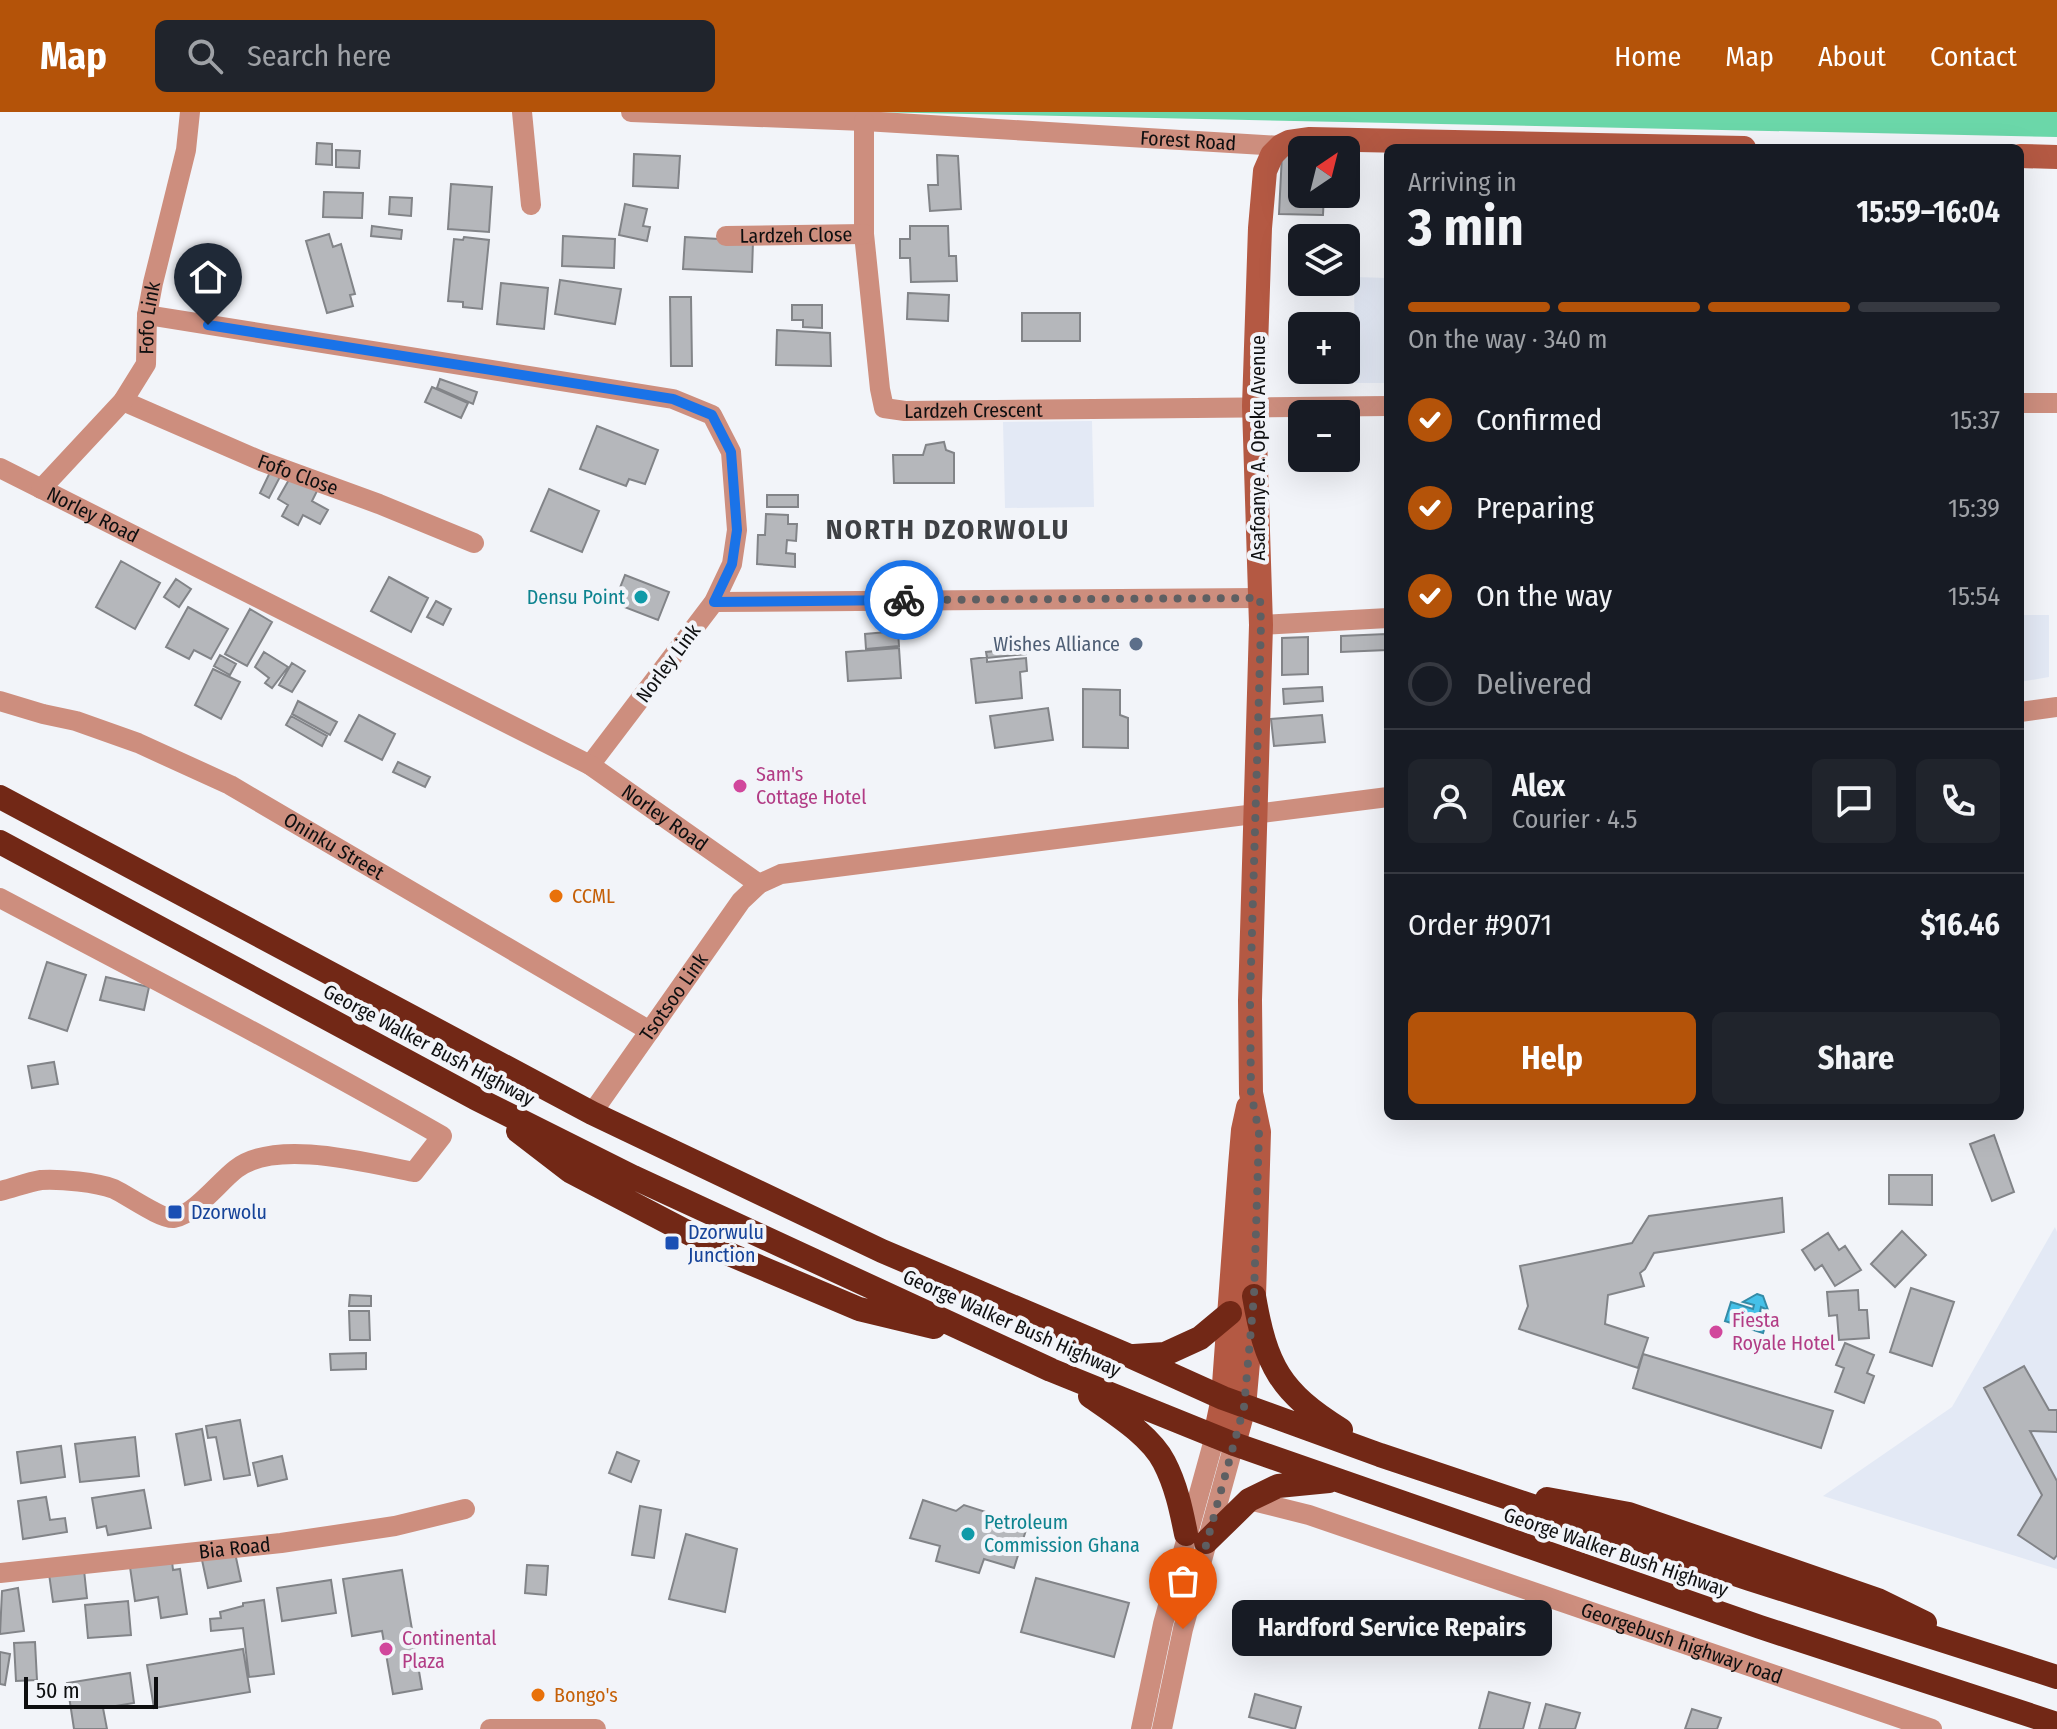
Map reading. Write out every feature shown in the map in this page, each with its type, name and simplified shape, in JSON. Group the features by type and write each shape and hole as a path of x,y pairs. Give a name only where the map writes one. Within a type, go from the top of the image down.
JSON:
{"highway":[{"name":"George Walker Bush Highway","path":"0,797 592,1113 882,1251 1234,1403 1480,1488 1629,1514 1878,1600 1980,1652 2057,1677"},
{"name":"George Walker Bush Highway","path":"0,842 475,1098 570,1171 729,1254 859,1309 978,1337 1224,1440 1339,1481 1760,1627 2057,1724"},
{"path":"1254,1296 1268,1358 1287,1388 1311,1412 1380,1455"},
{"path":"1132,1357 1165,1354 1200,1338 1230,1313"},
{"path":"1051,1370 1134,1427 1163,1459 1196,1538 1249,1500 1278,1486 1339,1481"}],"main road":[{"name":"Forest Road","path":"1281,146 1310,139 1551,144"},
{"name":"Asafoanye A. Opeku Avenue","path":"1234,1403 1254,1296 1259,1132 1251,1093 1250,1000 1261,625 1254,406 1260,228 1265,171 1272,155 1281,146"},
{"path":"2024,156 2057,157"},
{"name":"Asafoanye A. Opeku Avenue","path":"1234,1403 1230,1313 1242,1142 1251,1093"},
{"path":"1224,1440 1234,1403"}],"street":[{"name":"Fofo Link","path":"41,489 123,401 146,364 147,315 186,150 190,112"},
{"path":"522,112 531,205"},
{"name":"Forest Road","path":"631,112 864,121 1281,146"},
{"name":"Lardzeh Crescent","path":"864,121 864,234 884,408 905,411 1254,406"},
{"name":"Lardzeh Close","path":"726,236 864,234"},
{"name":"Norley Link","path":"147,315 673,399 712,415 731,452 737,530 732,564 714,602 590,765"},
{"name":"Fofo Close","path":"123,401 261,461 474,543"},
{"path":"2024,403 2057,403"},
{"path":"1254,406 1384,406"},
{"name":"Norley Road","path":"0,468 590,765 759,884"},
{"path":"714,602 1260,598"},
{"path":"1261,625 1384,618"},
{"name":"Oninku Street","path":"0,701 76,721 138,743 230,785 650,1031"},
{"path":"2024,711 2057,707"},
{"path":"759,884 781,874 1384,798"},
{"name":"Tsotsoo Link","path":"592,1113 741,901 759,884"},
{"path":"0,898 156,979 442,1136 414,1172 308,1154 272,1154 240,1166 190,1210 175,1218 152,1210 112,1188 77,1182 40,1180 0,1191"},
{"path":"1141,1729 1163,1624 1196,1538 1224,1440"},
{"name":"Georgebush highway road","path":"1249,1500 1309,1515 1932,1729"},
{"name":"Bia Road","path":"0,1573 281,1543 395,1526 465,1509"},
{"path":"1162,1729 1196,1538"},
{"path":"490,1729 596,1729"}],"shaded area":[{"path":"1360,277 1384,278 1384,383 1360,383 1360,312 1354,312 1354,296 1360,296"},
{"path":"1092,421 1094,507 1005,508 1003,422"},
{"path":"2024,615 2049,615 2049,677 2024,681"},
{"path":"2055,1227 2057,1569 1823,1496 1952,1407"}],"green space":[{"path":"872,112 2057,112 2057,137"}],"water":[{"path":"1757,1294 1763,1296 1768,1310 1761,1307 1760,1312 1769,1315 1763,1333 1725,1321 1731,1302 1753,1309 1754,1305 1743,1302"}],"building":[{"path":"317,143 332,144 332,165 316,164"},
{"path":"336,150 360,151 359,168 336,167"},
{"path":"634,154 680,156 678,188 633,186"},
{"path":"1282,154 1288,154 1288,208 1323,208 1323,215 1279,214"},
{"path":"937,155 958,156 961,209 930,211 928,185 938,185"},
{"path":"451,184 492,187 489,232 448,229"},
{"path":"324,192 363,193 362,218 323,217"},
{"path":"390,197 412,198 411,216 389,214"},
{"path":"625,204 647,209 643,226 650,227 647,241 619,235"},
{"path":"372,226 402,230 401,239 371,236"},
{"path":"910,226 948,226 949,256 956,256 957,281 911,282 910,258 900,258 900,239 910,239"},
{"path":"329,234 333,247 341,244 355,294 350,295 353,306 327,313 306,241"},
{"path":"563,236 615,239 614,268 562,266"},
{"path":"464,237 489,240 482,309 463,307 463,302 448,301 454,239 463,240"},
{"path":"685,237 753,241 752,272 683,269"},
{"path":"560,280 621,289 615,324 555,314"},
{"path":"501,283 548,288 544,329 497,324"},
{"path":"908,293 949,295 948,321 907,319"},
{"path":"670,297 691,297 692,366 671,366"},
{"path":"792,305 822,305 822,328 803,327 803,320 792,320"},
{"path":"1022,313 1080,313 1080,341 1022,341"},
{"path":"777,330 830,333 831,366 776,365"},
{"path":"440,379 477,392 473,404 437,388"},
{"path":"432,387 468,403 461,418 425,402"},
{"path":"597,426 658,450 645,484 629,479 626,486 580,469"},
{"path":"944,442 946,450 954,453 954,483 894,483 893,455 923,455 926,445"},
{"path":"272,468 282,473 269,498 260,493"},
{"path":"291,476 317,491 312,501 328,510 320,524 303,515 298,525 282,516 288,505 278,499"},
{"path":"549,489 599,511 582,552 531,531"},
{"path":"767,495 798,495 798,507 767,507"},
{"path":"766,514 788,515 788,524 797,524 796,541 787,540 786,553 795,554 795,567 757,564 758,535 765,535"},
{"path":"121,561 160,583 135,629 96,607"},
{"name":"Densu Point","path":"625,575 669,592 658,620 614,603"},
{"path":"389,577 428,598 411,632 371,611"},
{"path":"176,579 191,589 179,607 164,597"},
{"path":"436,601 451,609 443,625 427,617"},
{"path":"188,607 228,629 211,659 194,650 189,659 166,647"},
{"path":"250,609 272,622 247,666 225,654"},
{"path":"898,631 899,646 866,649 865,634"},
{"path":"1384,634 1384,650 1341,652 1341,636"},
{"path":"1308,637 1308,674 1282,675 1282,638"},
{"path":"899,648 901,678 848,681 846,652"},
{"path":"1025,648 1026,654 987,658 986,652"},
{"path":"264,652 288,667 272,688 265,683 269,678 255,667"},
{"path":"220,655 236,664 230,675 214,666"},
{"path":"987,657 987,662 1026,658 1027,671 1020,672 1022,698 976,703 971,659"},
{"path":"292,663 305,671 292,692 279,685"},
{"path":"213,669 240,682 221,719 195,705"},
{"path":"1322,687 1323,701 1284,704 1283,689"},
{"path":"1083,689 1120,690 1120,715 1128,718 1128,748 1083,747"},
{"path":"298,701 337,722 330,735 292,714"},
{"path":"1048,708 1053,740 995,748 990,716"},
{"path":"359,715 395,734 382,760 345,741"},
{"path":"1322,715 1325,742 1274,746 1271,719"},
{"path":"291,716 327,736 322,746 286,725"},
{"path":"398,762 430,777 425,787 393,772"},
{"path":"47,962 86,975 67,1031 29,1018"},
{"path":"106,977 149,987 144,1010 100,1000"},
{"path":"54,1062 58,1084 32,1088 28,1066"},
{"path":"1994,1135 2014,1192 1992,1201 1970,1144"},
{"path":"1889,1175 1932,1175 1932,1205 1889,1204"},
{"path":"1782,1198 1784,1232 1654,1253 1640,1273 1644,1286 1608,1295 1605,1324 1648,1338 1638,1368 1519,1329 1528,1306 1520,1266 1632,1243 1649,1216"},
{"path":"1902,1231 1926,1255 1895,1287 1871,1264"},
{"path":"1828,1233 1839,1250 1845,1246 1861,1270 1835,1286 1822,1265 1815,1270 1802,1250"},
{"path":"1911,1288 1954,1302 1932,1366 1890,1352"},
{"path":"1858,1290 1859,1310 1867,1310 1869,1338 1839,1340 1837,1315 1829,1316 1827,1292"},
{"path":"350,1295 371,1296 371,1306 349,1306"},
{"path":"349,1311 369,1311 370,1340 350,1340"},
{"path":"1845,1343 1874,1355 1867,1373 1874,1376 1864,1403 1835,1392 1844,1368 1836,1365"},
{"path":"366,1353 366,1369 331,1370 330,1354"},
{"path":"1643,1354 1833,1411 1821,1448 1633,1388"},
{"path":"2024,1366 2049,1410 2057,1410 2057,1432 2030,1431 2057,1481 2057,1555 2054,1559 2018,1535 2042,1495 1984,1388"},
{"path":"240,1420 250,1475 224,1479 216,1437 208,1438 206,1426"},
{"path":"202,1429 211,1480 185,1485 176,1434"},
{"path":"135,1437 139,1476 80,1482 75,1444"},
{"path":"61,1446 65,1477 21,1483 17,1452"},
{"path":"617,1452 639,1461 631,1482 609,1473"},
{"path":"282,1456 287,1479 258,1486 253,1463"},
{"path":"144,1490 151,1528 108,1535 106,1526 97,1528 92,1498"},
{"path":"46,1497 50,1520 65,1518 67,1532 23,1539 18,1501"},
{"name":"Petroleum Commission Ghana","path":"923,1500 956,1511 964,1505 986,1512 994,1521 1026,1530 1014,1568 984,1559 979,1573 936,1561 940,1546 910,1538"},
{"path":"640,1506 661,1510 654,1558 632,1555"},
{"path":"686,1534 737,1549 725,1612 669,1599"},
{"path":"235,1553 241,1581 208,1588 202,1560"},
{"path":"172,1561 173,1570 180,1569 187,1614 161,1618 158,1597 135,1601 130,1567"},
{"path":"527,1565 548,1566 546,1595 525,1593"},
{"path":"84,1570 87,1598 53,1602 49,1574"},
{"path":"402,1570 422,1689 393,1694 382,1631 352,1636 343,1579"},
{"path":"1036,1578 1129,1603 1114,1657 1021,1632"},
{"path":"331,1580 336,1613 282,1621 277,1588"},
{"path":"18,1588 24,1631 0,1634 2,1591"},
{"path":"264,1600 274,1674 249,1677 243,1628 211,1631 210,1619 221,1618 220,1612 243,1606 243,1603"},
{"path":"128,1601 131,1635 88,1638 85,1605"},
{"path":"35,1642 37,1680 16,1681 14,1643"},
{"path":"243,1649 250,1692 154,1708 147,1665"},
{"path":"0,1652 10,1654 5,1685 0,1684"},
{"path":"130,1673 134,1703 103,1708 107,1729 74,1729 67,1683"},
{"path":"1489,1692 1530,1703 1523,1729 1479,1729"},
{"path":"1255,1694 1301,1707 1295,1729 1249,1717"},
{"path":"1546,1704 1580,1713 1575,1729 1539,1729"},
{"path":"1692,1709 1721,1718 1717,1729 1685,1729"}],"way so far":[{"path":"904,600 1260,598 1250,1000 1251,1093 1259,1132 1254,1296 1244,1407 1183,1629"}],"place":[{"name":"Densu Point","path":"641,597"},
{"name":"Wishes Alliance","path":"1136,644"},
{"name":"Sam's Cottage Hotel","path":"740,786"},
{"name":"CCML","path":"556,896"},
{"name":"Dzorwolu","path":"175,1212"},
{"name":"Dzorwulu Junction","path":"672,1243"},
{"name":"Fiesta Royale Hotel","path":"1716,1332"},
{"name":"Petroleum Commission Ghana","path":"968,1534"},
{"name":"Hardford Service Repairs","path":"1183,1629"},
{"name":"Continental Plaza","path":"386,1649"},
{"name":"Bongo's","path":"538,1695"}],"district":[{"name":"NORTH DZORWOLU","path":"948,529"}],"route":[{"path":"208,325 673,399 712,415 731,452 736,547 732,564 714,602 904,600"}]}
